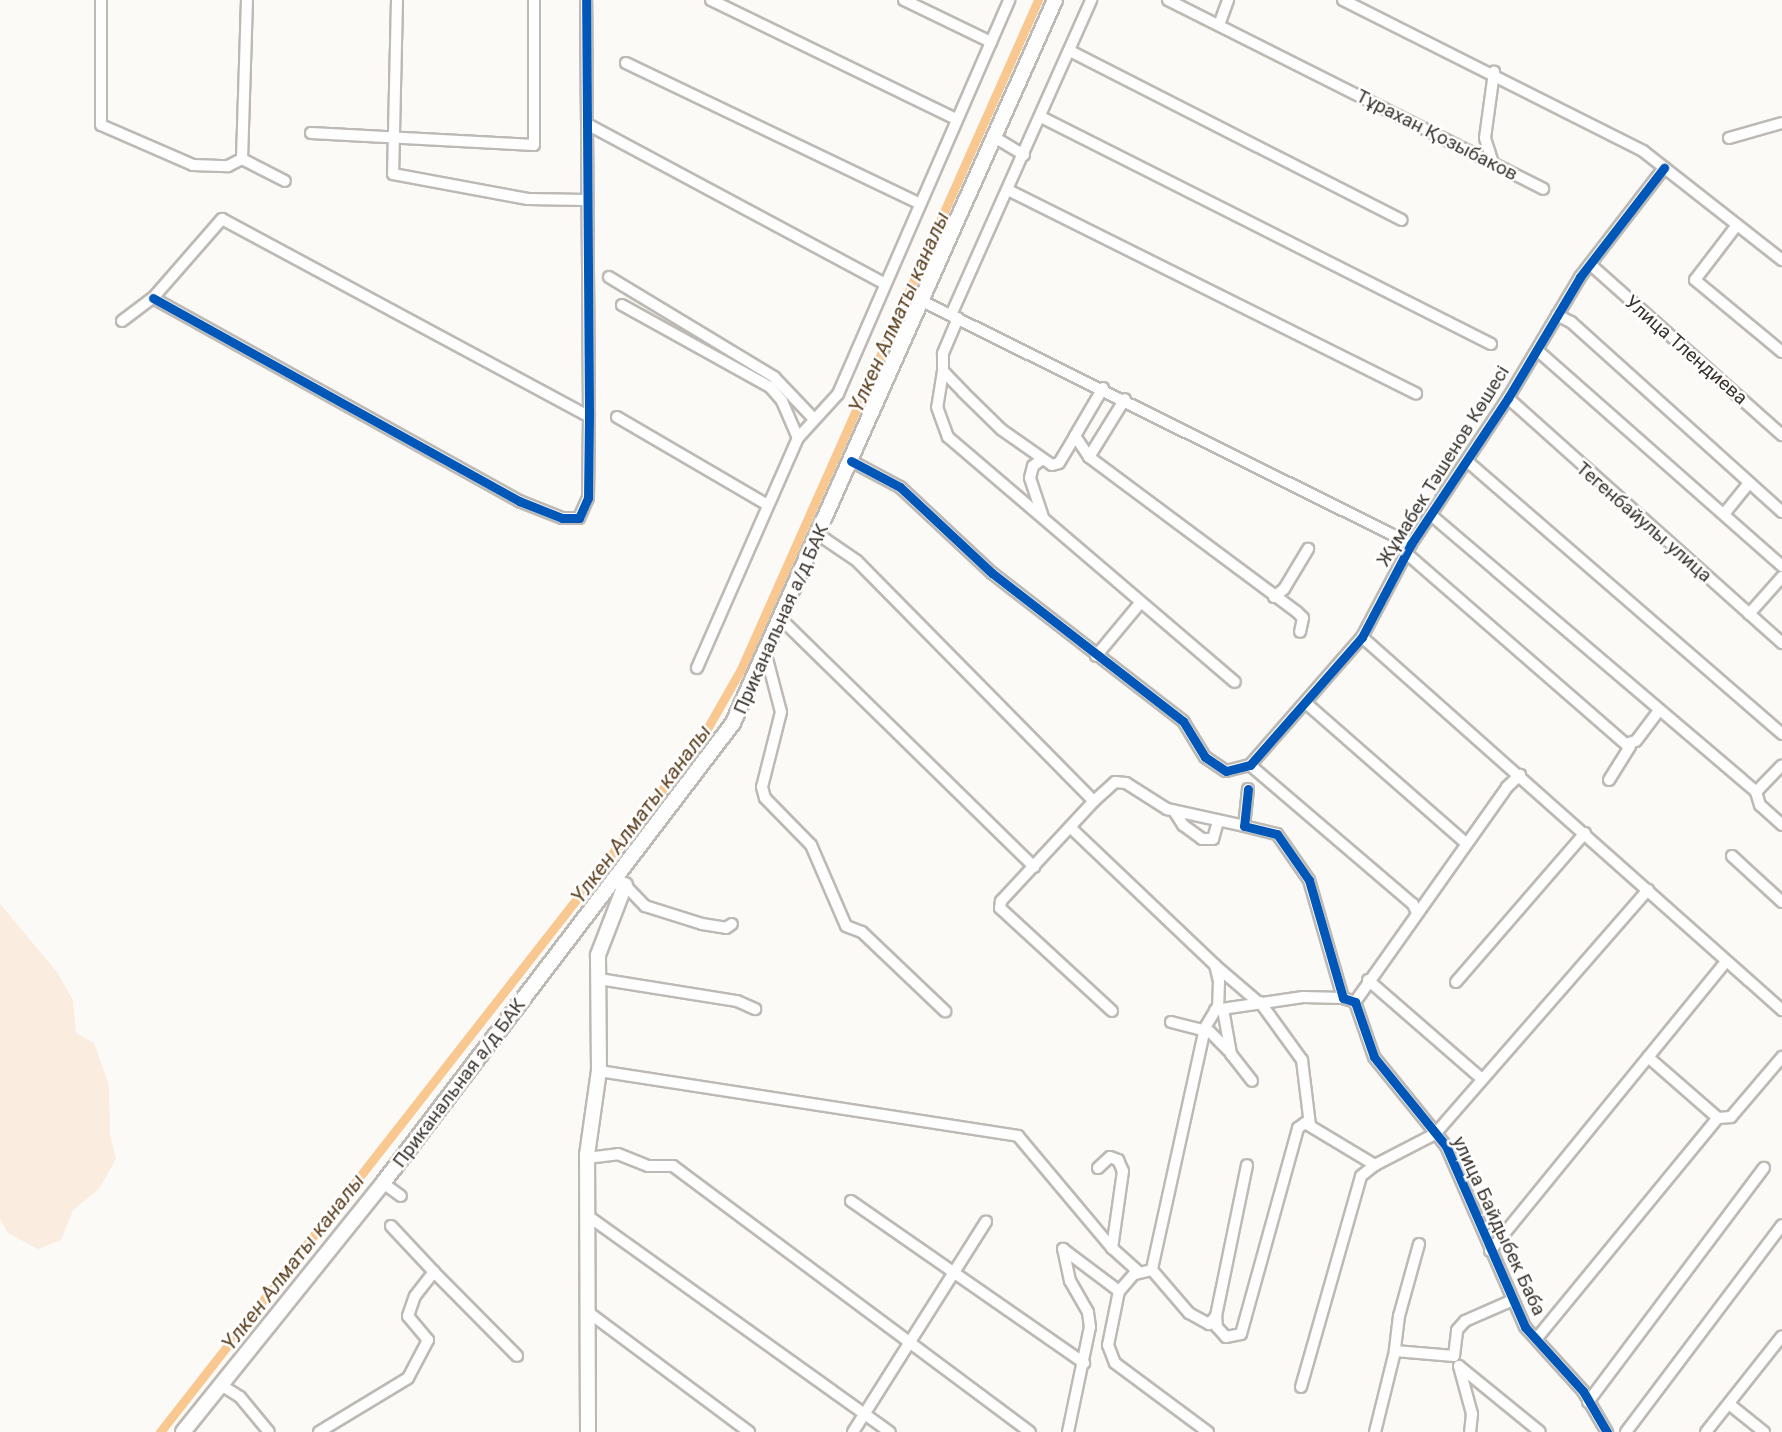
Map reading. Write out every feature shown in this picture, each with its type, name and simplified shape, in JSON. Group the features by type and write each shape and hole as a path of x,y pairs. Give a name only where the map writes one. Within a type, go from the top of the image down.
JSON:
{"main road":[{"name":"Приканальная а/д БАК","path":"183,1432 621,881 733,723 782,620 1055,0"},
{"path":"588,1432 587,1158 599,1071 602,936 618,912 621,881"}],"street":[{"path":"101,0 101,125 193,165 228,166 242,159"},
{"path":"242,159 247,0"},
{"path":"397,0 396,140 393,174 528,199 586,200"},
{"path":"311,133 396,140 534,145 534,0"},
{"path":"153,298 519,501 574,520 584,512 589,417 586,0"},
{"path":"711,0 954,118"},
{"path":"904,0 990,42"},
{"path":"697,668 766,504 798,438 838,394 954,118 1009,0"},
{"path":"1091,0 955,317 943,354 937,407 948,437 1235,682"},
{"name":"Тұрахан Қозыбаков","path":"1168,0 1543,189"},
{"path":"1219,24 1228,0"},
{"path":"1343,0 1494,72 1609,132 1664,168 1782,260"},
{"path":"1070,51 1401,220"},
{"path":"626,63 919,204"},
{"path":"1493,163 1485,138 1494,72"},
{"path":"1041,117 1491,344"},
{"path":"1729,138 1782,122"},
{"path":"587,124 885,284"},
{"path":"994,137 1024,155"},
{"path":"242,159 285,181"},
{"name":"Жұмабек Тәшенов Көшесі","path":"1250,765 1307,704 1362,637 1408,548 1508,398 1557,314 1664,168"},
{"path":"1008,190 1416,393"},
{"path":"122,321 153,298 222,219 589,417"},
{"path":"1737,225 1695,280 1782,352"},
{"name":"Улица Тлендиева","path":"1591,265 1782,435"},
{"path":"609,277 774,377 814,419"},
{"path":"922,301 1103,387 1408,548 1630,746"},
{"path":"622,305 770,387 782,401 798,438"},
{"path":"1557,314 1571,322 1782,512"},
{"path":"1537,350 1782,566"},
{"path":"943,371 1041,460 1052,465 1059,463 1103,387"},
{"name":"Тегенбайулы улица","path":"1508,398 1782,643"},
{"path":"1089,457 1125,399"},
{"path":"617,417 766,504"},
{"path":"1075,436 1089,457 1303,618 1300,632"},
{"path":"1041,460 1033,466 1030,478 1044,517"},
{"path":"851,461 900,486 992,573 1182,721 1196,737 1205,757 1226,771 1250,765 1413,904 1417,913"},
{"path":"1467,461 1782,734"},
{"path":"1724,514 1749,483"},
{"path":"1431,515 1657,713 1756,792 1760,805 1782,825"},
{"path":"819,535 857,561 1094,801"},
{"path":"1274,597 1284,589 1308,549"},
{"path":"1749,614 1782,577"},
{"path":"1096,656 1141,602"},
{"path":"782,620 1034,867"},
{"path":"1362,637 1782,1010"},
{"path":"766,654 781,712 762,786 765,798 811,845 846,926 862,932 945,1011"},
{"path":"1307,704 1466,843"},
{"path":"1609,780 1630,746 1657,713"},
{"path":"1756,792 1782,765"},
{"path":"1152,1270 1204,1031 1219,1009 1259,1002 1343,998 1355,1002 1466,843 1520,775"},
{"path":"1112,1011 1000,908 1000,901 1115,782 1126,782 1174,811 1277,834 1309,880 1343,998"},
{"path":"1244,826 1248,789"},
{"path":"1174,811 1183,825 1202,839 1213,839 1218,822"},
{"path":"1071,828 1215,965 1259,1002 1302,1060 1310,1125"},
{"path":"1456,982 1585,833"},
{"path":"1732,856 1782,902"},
{"path":"621,881 645,906 702,924 726,928 732,924"},
{"path":"1300,1387 1360,1176 1375,1165 1436,1135 1648,890"},
{"path":"1490,1251 1726,962"},
{"path":"1215,965 1219,981 1219,1009 1231,1054"},
{"path":"599,979 737,1001 755,1009"},
{"path":"1368,980 1482,1079"},
{"name":"улица Байдыбек Баба","path":"1355,1002 1374,1057 1446,1146 1525,1327 1537,1338 1545,1353 1583,1391 1607,1432"},
{"path":"1171,1022 1204,1031 1231,1054 1252,1081"},
{"path":"1648,1057 1717,1118 1731,1117 1782,1057"},
{"path":"599,1071 1018,1136 1112,1248 1139,1272"},
{"path":"1537,1338 1717,1118"},
{"path":"1247,1165 1216,1315 1217,1326 1226,1337 1241,1334 1298,1128 1305,1122 1375,1165"},
{"path":"587,1158 618,1154 648,1166 673,1166 1030,1432"},
{"path":"1098,1168 1110,1157 1118,1160 1123,1171 1112,1248"},
{"path":"1588,1402 1764,1168"},
{"path":"383,1183 401,1196"},
{"path":"851,1201 956,1269 1084,1363"},
{"path":"588,1216 890,1432"},
{"path":"853,1432 986,1222"},
{"path":"1626,1432 1782,1225"},
{"path":"391,1226 517,1356"},
{"path":"1375,1432 1395,1351 1399,1316 1419,1244"},
{"path":"1068,1432 1084,1363 1088,1312 1070,1281 1063,1249 1119,1292"},
{"path":"1152,1270 1201,1323 1209,1324 1216,1315"},
{"path":"1152,1270 1139,1272 1119,1292 1108,1345 1115,1363 1208,1432"},
{"path":"319,1432 408,1378 428,1340 408,1316 415,1296 433,1272"},
{"path":"1470,1432 1472,1414 1456,1361 1457,1330 1465,1321 1513,1300"},
{"path":"588,1312 749,1432"},
{"path":"1706,1432 1781,1338"},
{"path":"1395,1351 1456,1361 1540,1432"},
{"path":"221,1385 240,1397 269,1432"},
{"path":"1729,1404 1765,1432"}],"shaded area":[{"path":"0,904 57,972 73,1000 76,1033 94,1043 109,1085 110,1135 116,1159 99,1189 73,1210 61,1240 38,1249 8,1233 0,1219"}],"waterway":[{"name":"Үлкен Алматы каналы","path":"160,1432 700,741 741,669 1038,0"}],"cycle path":[{"path":"153,298 519,501 562,518 579,518 588,498 586,0"},
{"path":"851,461 900,487 992,573 1183,721 1205,757 1226,771 1250,765 1362,637 1411,544 1508,398 1580,277 1664,168"},
{"path":"1248,789 1244,826 1277,834 1309,880 1343,998 1355,1002 1374,1057 1446,1146 1525,1327 1583,1391 1607,1432"}]}
